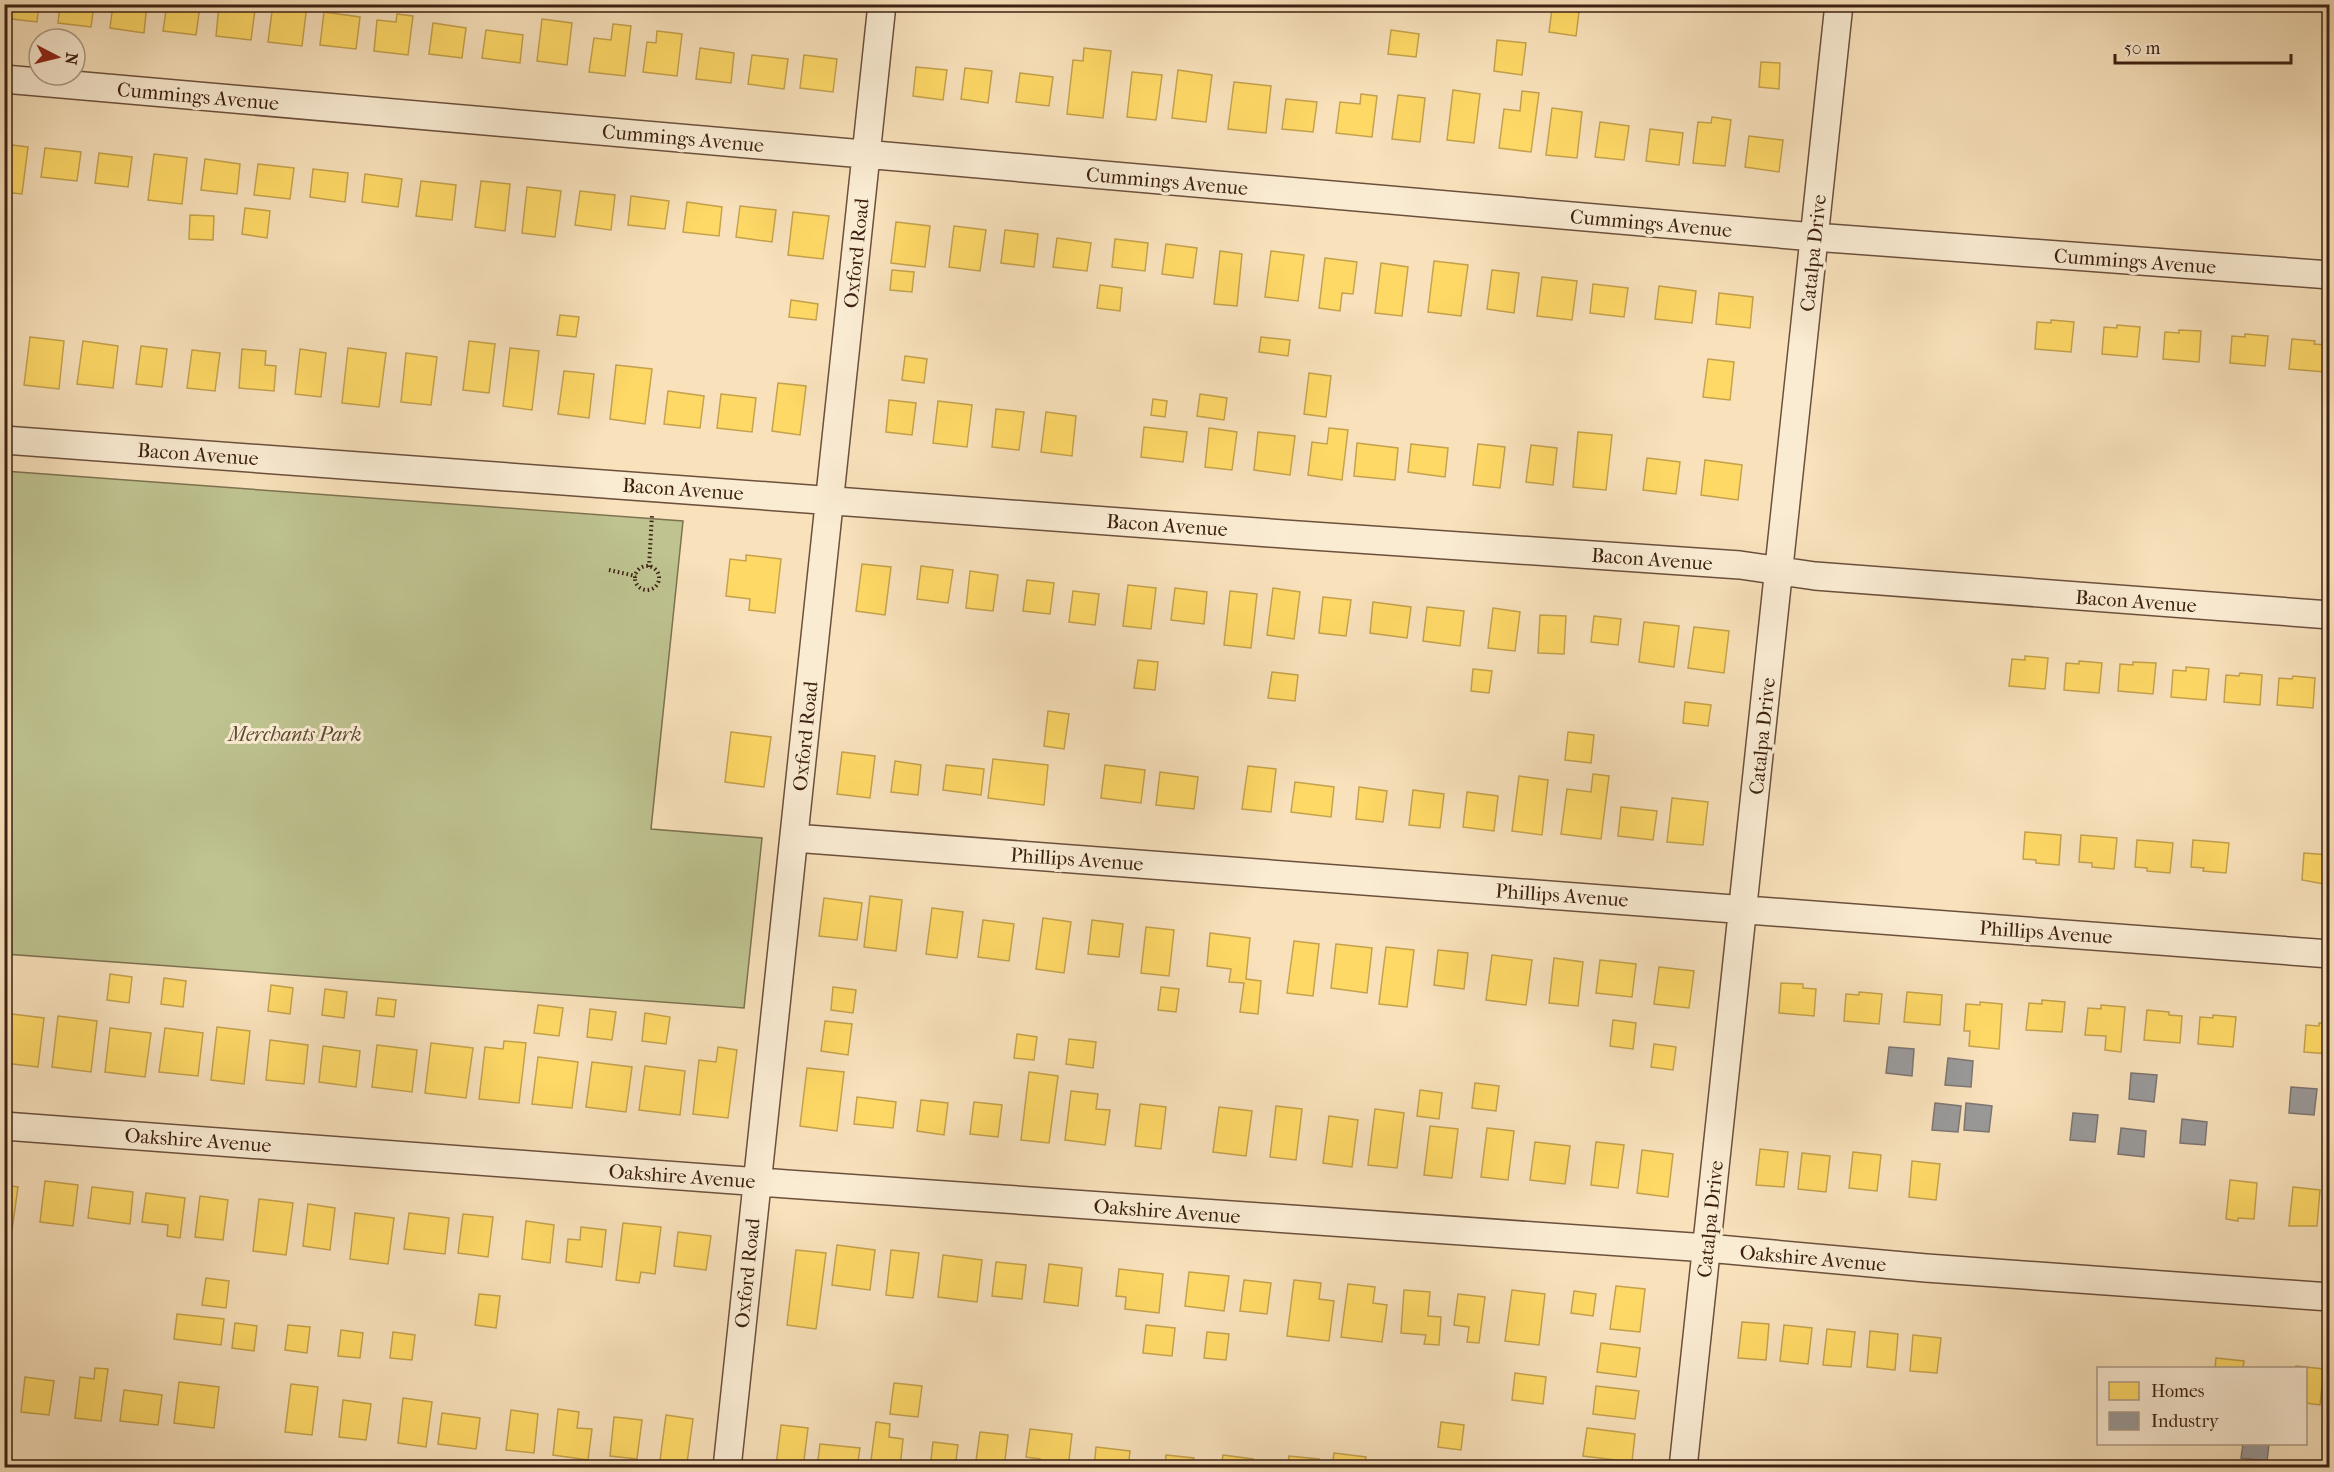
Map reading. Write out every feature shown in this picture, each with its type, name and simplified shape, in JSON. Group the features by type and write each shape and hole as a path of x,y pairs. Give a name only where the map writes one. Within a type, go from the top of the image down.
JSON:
{"street":[{"name":"Oxford Road","path":"727,1467 882,4"},
{"name":"Catalpa Drive","path":"1683,1467 1839,4"},
{"name":"Cummings Avenue","path":"4,79 1814,237 2330,275"},
{"name":"Bacon Avenue","path":"4,440 1310,536 1740,565 1830,577 2330,615"},
{"name":"Phillips Avenue","path":"794,838 2330,954"},
{"name":"Oakshire Avenue","path":"4,1126 1707,1248 1926,1268 2330,1297"}],"path":[{"path":"649,567 652,516"},
{"path":"644,566 653,567 660,575 659,583 651,590 642,589 636,581 636,576 636,572 644,566"},
{"path":"609,570 636,576"}],"green space":[{"name":"Merchants Park","path":"4,471 683,521 651,829 762,838 744,1008 5,954"}],"building: Homes":[{"path":"4,4 39,4 37,22 4,18"},
{"path":"60,4 94,4 91,27 58,23"},
{"path":"113,4 147,4 144,33 110,28"},
{"path":"167,4 200,6 196,35 163,31"},
{"path":"273,4 307,5 302,46 268,42"},
{"path":"219,6 255,10 251,40 216,36"},
{"path":"1552,9 1579,12 1576,36 1549,32"},
{"path":"324,12 360,17 356,49 320,45"},
{"path":"397,14 413,16 408,55 374,51 377,20 396,22"},
{"path":"542,19 572,23 567,65 537,61"},
{"path":"433,23 466,28 462,58 429,54"},
{"path":"613,24 631,26 625,76 589,72 594,38 611,40"},
{"path":"486,30 523,35 520,63 482,58"},
{"path":"1391,30 1419,34 1416,57 1388,54"},
{"path":"657,31 682,34 677,76 643,72 647,42 656,43"},
{"path":"1497,40 1526,43 1522,75 1494,71"},
{"path":"700,48 734,53 731,83 696,79"},
{"path":"1084,48 1111,51 1103,118 1067,114 1073,60 1083,61"},
{"path":"752,55 788,59 784,89 748,84"},
{"path":"804,55 837,59 833,92 800,88"},
{"path":"1761,62 1780,63 1779,89 1759,87"},
{"path":"916,67 947,70 943,100 913,96"},
{"path":"965,68 992,71 988,103 961,99"},
{"path":"1178,70 1212,75 1206,122 1172,118"},
{"path":"1132,72 1162,75 1156,120 1127,117"},
{"path":"1020,73 1053,77 1049,106 1016,102"},
{"path":"1234,82 1271,86 1266,133 1228,129"},
{"path":"1453,90 1480,94 1474,143 1447,140"},
{"path":"1522,91 1539,93 1531,152 1499,148 1504,109 1520,111"},
{"path":"1361,94 1377,96 1372,137 1336,133 1340,102 1360,104"},
{"path":"1398,95 1425,98 1420,142 1392,139"},
{"path":"1286,99 1317,102 1313,132 1282,129"},
{"path":"1552,108 1582,112 1577,158 1546,155"},
{"path":"1712,117 1731,120 1725,166 1693,163 1698,122 1711,123"},
{"path":"1600,122 1629,126 1624,160 1595,157"},
{"path":"1650,129 1683,133 1679,165 1646,161"},
{"path":"1749,136 1783,140 1779,172 1745,167"},
{"path":"4,144 28,147 22,194 4,192"},
{"path":"45,148 81,152 77,181 41,177"},
{"path":"99,153 132,157 128,187 95,183"},
{"path":"154,154 187,158 182,204 148,200"},
{"path":"205,159 240,164 237,194 201,190"},
{"path":"258,164 294,168 290,199 254,195"},
{"path":"313,169 348,173 345,202 310,197"},
{"path":"365,174 402,179 398,207 362,202"},
{"path":"421,181 456,185 452,220 416,216"},
{"path":"481,181 510,184 505,231 475,227"},
{"path":"527,187 561,191 555,237 522,233"},
{"path":"580,191 615,195 611,230 575,225"},
{"path":"631,196 669,201 665,229 628,225"},
{"path":"687,202 722,207 719,236 683,232"},
{"path":"740,206 776,210 772,242 736,237"},
{"path":"245,208 270,211 267,238 242,234"},
{"path":"793,212 829,216 823,259 788,255"},
{"path":"190,215 214,216 213,240 189,239"},
{"path":"896,222 930,226 925,267 891,263"},
{"path":"954,226 986,230 980,271 949,267"},
{"path":"1005,230 1038,234 1034,267 1001,263"},
{"path":"1057,238 1091,243 1087,271 1053,267"},
{"path":"1115,239 1148,243 1145,271 1112,267"},
{"path":"1166,244 1197,248 1193,278 1162,274"},
{"path":"1220,251 1242,254 1237,306 1214,304"},
{"path":"1271,251 1304,255 1298,301 1265,297"},
{"path":"1325,258 1357,262 1353,294 1342,293 1340,311 1319,308"},
{"path":"1434,261 1468,265 1461,316 1428,312"},
{"path":"1381,263 1408,267 1402,316 1375,313"},
{"path":"892,270 914,272 912,292 890,290"},
{"path":"1492,270 1519,273 1514,313 1487,309"},
{"path":"1542,277 1577,281 1572,320 1537,316"},
{"path":"1593,284 1628,288 1624,317 1590,313"},
{"path":"1100,285 1122,288 1120,311 1097,308"},
{"path":"1659,286 1696,291 1692,323 1655,319"},
{"path":"1719,293 1753,297 1750,328 1716,324"},
{"path":"791,300 818,304 816,320 789,317"},
{"path":"560,315 579,317 576,337 557,335"},
{"path":"2051,320 2074,322 2071,352 2035,349 2037,322 2051,323"},
{"path":"2117,325 2140,327 2137,357 2102,354 2104,327 2117,328"},
{"path":"2179,330 2201,331 2199,362 2163,359 2165,332 2179,333"},
{"path":"2245,334 2268,336 2265,366 2230,363 2232,336 2245,337"},
{"path":"30,337 64,341 59,389 24,385"},
{"path":"1261,337 1290,340 1288,356 1259,352"},
{"path":"4,338 11,339 6,381 4,380"},
{"path":"2292,339 2315,341 2314,344 2327,345 2325,372 2289,369"},
{"path":"83,341 118,346 113,388 77,384"},
{"path":"469,341 495,344 489,393 463,390"},
{"path":"141,346 167,349 162,387 136,384"},
{"path":"348,348 386,353 379,407 342,403"},
{"path":"510,348 539,351 532,410 503,406"},
{"path":"242,349 266,351 265,365 276,366 274,391 239,388"},
{"path":"300,349 326,353 321,397 295,394"},
{"path":"192,350 220,353 215,391 187,388"},
{"path":"406,353 437,357 431,405 401,402"},
{"path":"905,356 927,359 924,383 902,380"},
{"path":"1708,359 1734,362 1730,400 1703,397"},
{"path":"616,365 652,369 645,424 610,419"},
{"path":"564,371 594,374 589,418 558,414"},
{"path":"1309,373 1331,376 1326,417 1304,414"},
{"path":"778,383 806,386 800,435 772,431"},
{"path":"668,391 704,396 700,428 664,424"},
{"path":"721,394 756,398 752,432 717,428"},
{"path":"1200,394 1227,398 1224,420 1197,416"},
{"path":"1153,399 1167,401 1165,417 1151,415"},
{"path":"889,400 916,403 912,435 886,432"},
{"path":"938,401 972,405 967,447 933,443"},
{"path":"996,409 1024,412 1019,450 992,447"},
{"path":"1046,412 1076,416 1072,456 1041,452"},
{"path":"1144,427 1187,432 1183,462 1141,457"},
{"path":"1209,428 1237,432 1232,470 1205,467"},
{"path":"1329,428 1348,430 1342,480 1308,475 1312,442 1327,444"},
{"path":"1258,432 1295,436 1290,475 1254,470"},
{"path":"1578,432 1612,435 1606,490 1573,487"},
{"path":"1357,443 1398,448 1395,480 1354,476"},
{"path":"1411,444 1448,448 1445,477 1408,472"},
{"path":"1478,444 1505,447 1500,488 1473,485"},
{"path":"1531,445 1557,448 1553,485 1526,482"},
{"path":"1647,458 1680,462 1676,494 1643,490"},
{"path":"1705,460 1742,465 1738,500 1701,495"},
{"path":"746,555 781,559 775,613 749,610 750,599 726,596 730,559 746,561"},
{"path":"862,564 891,567 885,615 856,611"},
{"path":"921,566 953,570 948,603 917,599"},
{"path":"970,571 998,575 993,611 966,608"},
{"path":"1027,580 1054,583 1050,614 1023,611"},
{"path":"1128,585 1156,588 1151,629 1123,626"},
{"path":"1175,588 1207,592 1204,624 1171,620"},
{"path":"1273,588 1300,592 1294,639 1267,635"},
{"path":"1073,591 1099,594 1095,625 1069,622"},
{"path":"1230,591 1257,594 1251,648 1224,645"},
{"path":"1323,597 1351,600 1346,636 1319,633"},
{"path":"1373,602 1411,607 1407,638 1370,633"},
{"path":"1427,607 1464,611 1460,646 1423,641"},
{"path":"1493,608 1520,612 1515,651 1488,648"},
{"path":"1540,615 1566,616 1564,654 1538,653"},
{"path":"1594,616 1621,619 1618,645 1591,642"},
{"path":"1644,622 1679,626 1674,667 1639,662"},
{"path":"1694,627 1729,631 1724,673 1688,668"},
{"path":"2025,656 2048,658 2045,689 2009,686 2012,659 2025,660"},
{"path":"1138,660 1158,662 1155,690 1134,688"},
{"path":"2079,661 2102,663 2099,693 2064,690 2066,663 2079,664"},
{"path":"2133,662 2156,663 2153,694 2118,691 2120,664 2133,665"},
{"path":"2186,667 2209,669 2206,700 2171,697 2173,670 2186,671"},
{"path":"1473,669 1492,671 1489,693 1471,691"},
{"path":"1272,672 1298,675 1295,701 1268,698"},
{"path":"2240,673 2262,675 2260,705 2224,702 2226,675 2239,676"},
{"path":"2293,676 2315,678 2313,708 2277,705 2279,678 2292,679"},
{"path":"1685,702 1711,705 1708,726 1683,723"},
{"path":"1048,711 1069,714 1064,749 1044,746"},
{"path":"731,732 771,737 764,787 725,782"},
{"path":"1568,732 1594,735 1591,763 1565,760"},
{"path":"842,752 875,756 870,798 837,794"},
{"path":"993,759 1048,765 1044,805 988,798"},
{"path":"895,761 921,765 918,795 891,792"},
{"path":"946,765 984,769 981,795 943,790"},
{"path":"1105,765 1145,770 1141,803 1101,798"},
{"path":"1248,766 1276,769 1271,812 1242,809"},
{"path":"1160,772 1198,777 1194,809 1156,805"},
{"path":"1593,774 1609,776 1601,839 1561,834 1567,789 1591,792"},
{"path":"1519,776 1548,780 1542,835 1512,831"},
{"path":"1295,782 1334,787 1331,817 1291,812"},
{"path":"1359,787 1387,791 1383,822 1356,819"},
{"path":"1413,790 1444,794 1440,828 1409,825"},
{"path":"1467,792 1498,796 1494,831 1463,827"},
{"path":"1672,798 1708,802 1703,845 1667,842"},
{"path":"1621,807 1657,811 1653,840 1618,836"},
{"path":"2025,832 2061,835 2059,865 2036,863 2036,860 2023,859"},
{"path":"2081,835 2117,838 2114,869 2092,867 2092,863 2079,862"},
{"path":"2137,840 2173,843 2170,873 2147,871 2147,868 2135,867"},
{"path":"2193,840 2229,843 2226,873 2203,871 2204,868 2191,867"},
{"path":"2304,853 2330,855 2330,885 2302,880"},
{"path":"870,896 902,900 896,951 864,947"},
{"path":"824,898 862,903 857,940 819,936"},
{"path":"932,908 963,912 957,958 926,954"},
{"path":"1043,918 1071,922 1064,973 1036,969"},
{"path":"983,920 1014,924 1009,961 978,957"},
{"path":"1092,920 1123,924 1119,957 1088,954"},
{"path":"1146,927 1174,930 1169,976 1141,973"},
{"path":"1210,933 1250,938 1246,979 1261,981 1258,1014 1240,1012 1244,983 1229,982 1231,969 1207,966"},
{"path":"1294,941 1319,944 1313,996 1287,993"},
{"path":"1336,944 1372,948 1367,993 1331,988"},
{"path":"1386,947 1414,950 1407,1007 1379,1004"},
{"path":"1438,950 1468,953 1464,989 1434,985"},
{"path":"1492,955 1532,960 1526,1005 1486,1000"},
{"path":"1554,958 1583,962 1578,1006 1549,1003"},
{"path":"1600,960 1636,964 1632,997 1596,993"},
{"path":"1659,967 1694,971 1689,1008 1654,1004"},
{"path":"110,974 132,977 129,1003 107,1000"},
{"path":"164,978 186,981 183,1007 161,1004"},
{"path":"1781,983 1803,984 1803,988 1816,989 1814,1016 1779,1013"},
{"path":"271,985 293,988 290,1014 268,1011"},
{"path":"833,987 856,990 853,1013 831,1010"},
{"path":"1161,987 1179,989 1176,1012 1158,1010"},
{"path":"325,989 347,992 344,1018 322,1015"},
{"path":"1859,992 1882,994 1879,1024 1844,1021 1846,994 1859,995"},
{"path":"1907,992 1942,995 1940,1025 1904,1022"},
{"path":"378,998 396,1000 394,1017 376,1015"},
{"path":"2042,1000 2065,1002 2062,1032 2026,1030 2029,1003 2042,1004"},
{"path":"1980,1002 2002,1004 1999,1049 1969,1046 1970,1031 1964,1031 1966,1004 1980,1005"},
{"path":"538,1005 563,1008 559,1036 534,1033"},
{"path":"2101,1005 2125,1007 2121,1052 2105,1050 2106,1036 2085,1035 2088,1008 2101,1009"},
{"path":"590,1009 616,1012 612,1040 587,1037"},
{"path":"2147,1010 2182,1016 2180,1043 2144,1040"},
{"path":"4,1013 44,1018 38,1067 4,1063"},
{"path":"645,1013 670,1017 666,1044 642,1041"},
{"path":"2213,1015 2236,1017 2233,1047 2198,1044 2200,1017 2213,1018"},
{"path":"58,1016 97,1021 91,1072 52,1067"},
{"path":"1613,1020 1636,1023 1633,1049 1610,1046"},
{"path":"825,1021 852,1024 848,1055 821,1051"},
{"path":"2319,1023 2330,1024 2330,1054 2304,1052 2306,1025 2319,1026"},
{"path":"217,1027 250,1031 244,1084 211,1080"},
{"path":"110,1028 151,1033 145,1077 105,1072"},
{"path":"165,1028 203,1033 198,1076 159,1072"},
{"path":"1017,1034 1037,1037 1034,1060 1014,1058"},
{"path":"1069,1039 1096,1042 1093,1068 1066,1064"},
{"path":"270,1040 308,1045 304,1084 266,1080"},
{"path":"504,1041 526,1043 519,1103 479,1099 485,1047 503,1049"},
{"path":"431,1043 473,1048 466,1098 425,1093"},
{"path":"1654,1044 1676,1047 1673,1070 1651,1067"},
{"path":"377,1045 417,1050 412,1092 372,1087"},
{"path":"323,1046 360,1051 356,1087 319,1082"},
{"path":"718,1047 737,1050 728,1118 693,1114 699,1060 716,1062"},
{"path":"538,1057 578,1062 572,1108 532,1104"},
{"path":"592,1062 632,1067 626,1112 586,1107"},
{"path":"645,1066 685,1071 680,1115 639,1110"},
{"path":"807,1068 844,1072 837,1131 800,1126"},
{"path":"1029,1072 1058,1076 1049,1143 1021,1140"},
{"path":"1475,1083 1499,1086 1496,1111 1472,1108"},
{"path":"1420,1090 1442,1093 1439,1119 1417,1116"},
{"path":"1071,1091 1098,1094 1096,1109 1110,1110 1105,1145 1065,1140"},
{"path":"857,1097 896,1102 893,1128 854,1124"},
{"path":"921,1100 948,1103 944,1135 917,1131"},
{"path":"974,1102 1002,1105 998,1137 970,1134"},
{"path":"1140,1104 1166,1107 1161,1149 1135,1146"},
{"path":"1276,1106 1302,1109 1296,1160 1270,1157"},
{"path":"1219,1107 1252,1111 1246,1156 1213,1152"},
{"path":"1375,1109 1404,1113 1397,1168 1368,1165"},
{"path":"1329,1116 1358,1120 1352,1167 1323,1163"},
{"path":"1430,1126 1458,1129 1452,1178 1424,1175"},
{"path":"1487,1128 1514,1131 1508,1180 1481,1177"},
{"path":"1535,1142 1570,1146 1565,1184 1530,1180"},
{"path":"1596,1142 1624,1145 1618,1188 1591,1185"},
{"path":"1760,1149 1788,1152 1784,1187 1756,1185"},
{"path":"1642,1150 1673,1154 1668,1197 1637,1193"},
{"path":"1853,1152 1881,1155 1877,1191 1849,1188"},
{"path":"1802,1153 1830,1156 1826,1192 1798,1189"},
{"path":"1912,1161 1940,1164 1936,1200 1909,1197"},
{"path":"2230,1180 2257,1183 2254,1219 2238,1218 2238,1221 2226,1219"},
{"path":"45,1181 78,1185 73,1226 40,1222"},
{"path":"4,1185 18,1187 12,1230 4,1229"},
{"path":"92,1187 133,1192 130,1224 88,1218"},
{"path":"2293,1187 2320,1190 2317,1226 2289,1226"},
{"path":"146,1193 185,1198 180,1238 167,1236 168,1225 142,1222"},
{"path":"200,1196 228,1200 223,1240 195,1237"},
{"path":"259,1199 293,1203 286,1255 253,1251"},
{"path":"308,1204 335,1208 330,1250 303,1246"},
{"path":"355,1213 394,1218 388,1264 350,1259"},
{"path":"409,1213 449,1218 445,1254 404,1249"},
{"path":"463,1214 493,1217 488,1257 458,1253"},
{"path":"526,1221 554,1225 550,1263 522,1259"},
{"path":"623,1223 661,1227 655,1274 641,1272 639,1283 616,1280"},
{"path":"581,1227 606,1230 602,1267 566,1262 568,1239 580,1240"},
{"path":"678,1232 711,1236 706,1270 674,1266"},
{"path":"837,1245 875,1250 870,1290 832,1285"},
{"path":"796,1250 826,1253 816,1329 787,1325"},
{"path":"891,1250 919,1253 913,1298 886,1295"},
{"path":"943,1255 982,1260 977,1302 938,1297"},
{"path":"996,1262 1026,1265 1022,1299 992,1296"},
{"path":"1049,1264 1082,1268 1078,1306 1044,1302"},
{"path":"1119,1269 1163,1274 1159,1313 1125,1309 1126,1297 1116,1296"},
{"path":"1189,1272 1229,1276 1224,1311 1185,1306"},
{"path":"206,1278 229,1281 226,1308 202,1305"},
{"path":"1244,1280 1271,1283 1267,1314 1240,1311"},
{"path":"1294,1280 1321,1283 1319,1299 1334,1301 1329,1341 1287,1336"},
{"path":"1348,1284 1375,1287 1373,1303 1387,1305 1382,1342 1341,1337"},
{"path":"1616,1286 1645,1289 1640,1332 1610,1329"},
{"path":"1404,1290 1430,1292 1428,1316 1441,1317 1439,1345 1424,1344 1426,1335 1401,1333"},
{"path":"1512,1290 1545,1294 1539,1345 1505,1341"},
{"path":"1574,1291 1596,1294 1593,1316 1571,1313"},
{"path":"479,1294 500,1296 496,1328 475,1325"},
{"path":"1458,1294 1485,1297 1479,1343 1467,1342 1469,1327 1454,1325"},
{"path":"177,1314 224,1319 221,1345 174,1339"},
{"path":"1742,1322 1769,1324 1766,1360 1738,1358"},
{"path":"235,1323 257,1326 254,1351 232,1348"},
{"path":"288,1325 310,1327 307,1353 285,1350"},
{"path":"1146,1325 1175,1328 1172,1356 1143,1353"},
{"path":"1784,1325 1812,1328 1808,1364 1780,1361"},
{"path":"1827,1329 1855,1332 1851,1367 1823,1365"},
{"path":"341,1330 363,1333 360,1358 338,1356"},
{"path":"1870,1331 1898,1334 1895,1370 1867,1367"},
{"path":"393,1332 415,1335 412,1360 390,1358"},
{"path":"1207,1332 1229,1334 1226,1360 1204,1358"},
{"path":"1913,1335 1941,1338 1937,1373 1910,1371"},
{"path":"1601,1343 1640,1348 1636,1377 1597,1372"},
{"path":"2216,1358 2244,1361 2243,1367 2215,1367"},
{"path":"2307,1367 2324,1369 2320,1405 2307,1403"},
{"path":"95,1368 108,1369 101,1421 75,1418 80,1377 94,1379"},
{"path":"1515,1373 1546,1377 1543,1404 1512,1400"},
{"path":"25,1377 54,1381 49,1415 21,1412"},
{"path":"179,1382 219,1387 214,1428 174,1423"},
{"path":"894,1383 922,1386 918,1417 890,1414"},
{"path":"291,1384 318,1387 312,1435 285,1432"},
{"path":"1596,1386 1639,1391 1635,1419 1593,1414"},
{"path":"124,1390 162,1395 158,1425 120,1421"},
{"path":"403,1398 432,1402 426,1447 398,1443"},
{"path":"343,1400 371,1404 366,1440 339,1437"},
{"path":"558,1409 579,1412 577,1428 592,1429 588,1460 553,1455"},
{"path":"511,1410 538,1414 534,1453 506,1450"},
{"path":"442,1413 480,1418 476,1449 438,1444"},
{"path":"666,1415 693,1419 687,1463 660,1460"},
{"path":"614,1417 642,1420 637,1459 610,1456"},
{"path":"876,1422 890,1424 889,1437 903,1439 900,1468 870,1468"},
{"path":"1441,1422 1464,1425 1461,1450 1438,1447"},
{"path":"781,1425 808,1428 803,1468 776,1466"},
{"path":"1587,1428 1635,1434 1632,1462 1583,1456"},
{"path":"1030,1429 1072,1434 1068,1468 1039,1468 1040,1459 1026,1457"},
{"path":"980,1432 1008,1435 1004,1468 975,1468"},
{"path":"933,1442 958,1445 955,1468 930,1468"},
{"path":"820,1444 860,1448 857,1468 817,1468"},
{"path":"1096,1447 1130,1451 1129,1460 1144,1462 1144,1468 1094,1468"},
{"path":"1334,1453 1366,1457 1364,1468 1332,1468"},
{"path":"1166,1455 1194,1458 1193,1468 1165,1468"},
{"path":"1223,1455 1253,1459 1251,1468 1221,1468"},
{"path":"1289,1456 1319,1459 1318,1468 1287,1468"}],"building: Industry":[{"path":"1889,1047 1914,1049 1912,1076 1886,1073"},
{"path":"1948,1058 1973,1061 1971,1087 1945,1085"},
{"path":"2131,1073 2157,1075 2154,1102 2129,1099"},
{"path":"2291,1087 2317,1089 2314,1115 2289,1113"},
{"path":"1935,1103 1961,1106 1958,1132 1932,1130"},
{"path":"1966,1103 1992,1106 1989,1132 1964,1130"},
{"path":"2073,1113 2098,1115 2095,1142 2070,1140"},
{"path":"2182,1119 2207,1122 2205,1145 2180,1143"},
{"path":"2121,1128 2146,1131 2144,1157 2118,1154"},
{"path":"2243,1445 2269,1445 2267,1461 2241,1458"}]}
